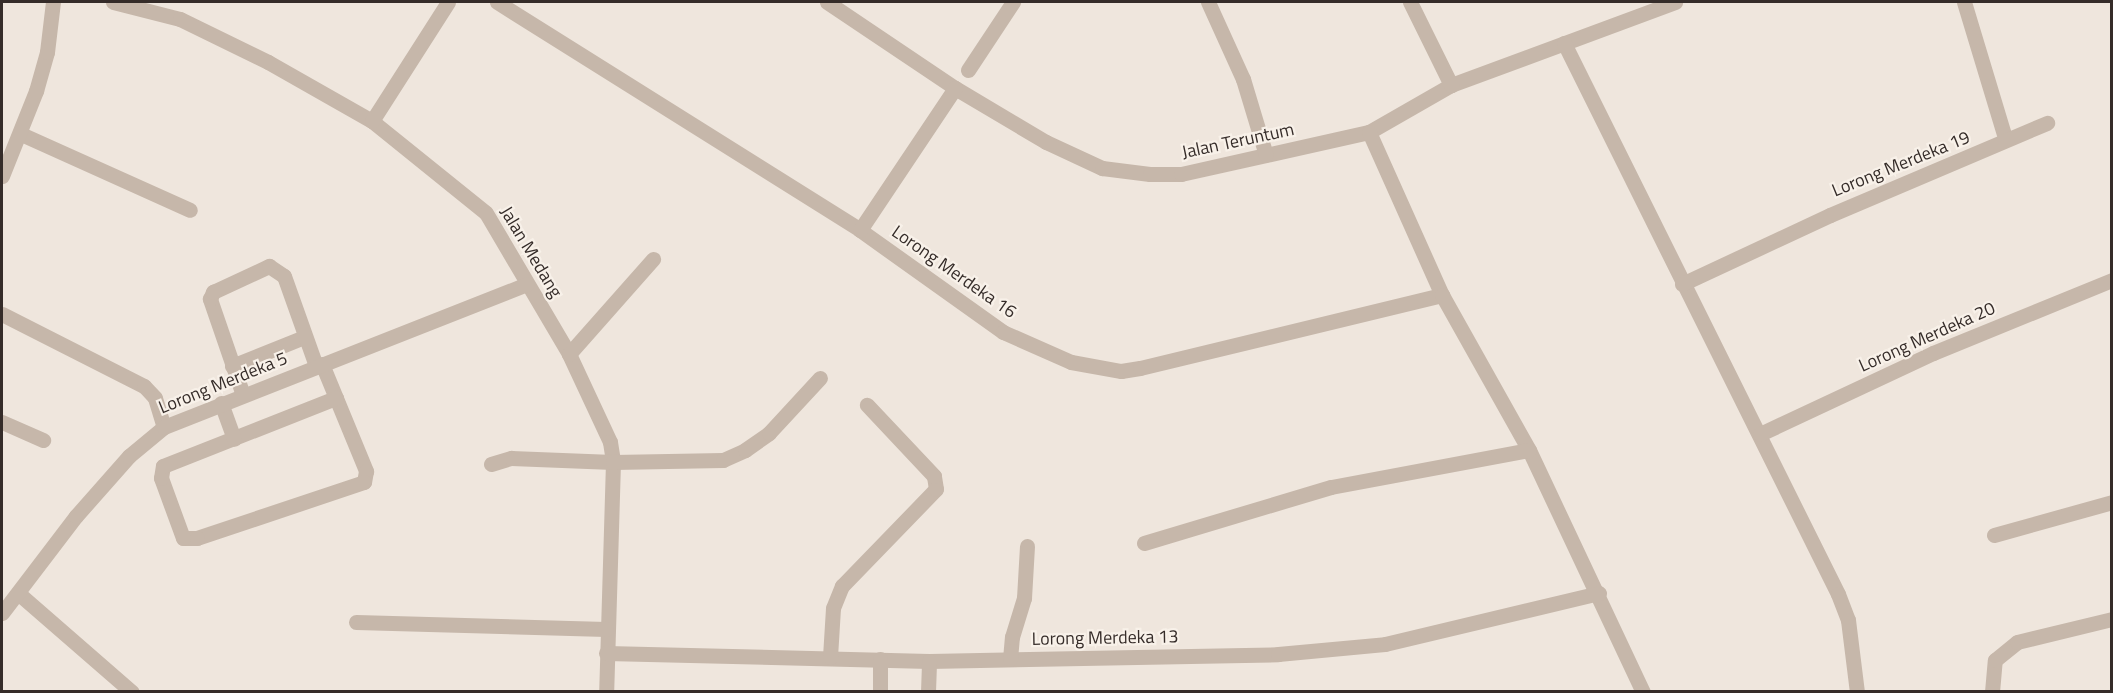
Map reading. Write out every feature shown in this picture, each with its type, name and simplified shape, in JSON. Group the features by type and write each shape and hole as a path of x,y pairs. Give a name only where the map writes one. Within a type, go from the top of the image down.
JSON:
{"street":[{"path":"2,176 21,134 47,52 53,2"},
{"name":"Jalan Medang","path":"113,2 180,19 268,62 372,121 486,213 569,354 602,422 613,462 606,629 606,692"},
{"path":"372,121 448,2"},
{"name":"Lorong Merdeka 16","path":"497,2 860,230 1003,332 1071,362 1104,369 1140,368 1442,295"},
{"name":"Jalan Teruntum","path":"827,2 955,88 1056,147 1122,173 1181,174 1369,132 1451,85 1673,2"},
{"path":"968,70 1012,2"},
{"path":"1208,2 1243,79 1266,155"},
{"path":"1410,2 1451,85"},
{"path":"1964,2 2005,138"},
{"path":"1564,44 1838,594 1848,620 1857,692"},
{"path":"860,230 955,88"},
{"name":"Lorong Merdeka 19","path":"1682,284 1830,215 1983,152 2005,138 2047,123"},
{"path":"1369,132 1442,295 1529,450 1599,593 1643,692"},
{"path":"21,134 190,210"},
{"path":"569,354 652,260"},
{"path":"243,395 210,300 213,292 269,267 284,276 304,337 336,398 366,471 364,482 188,541 180,532 161,478 162,468 168,461 234,439 336,398"},
{"name":"Lorong Merdeka 20","path":"1760,434 1933,353 2112,280"},
{"name":"Lorong Merdeka 5","path":"2,613 84,507 129,456 164,427 527,284"},
{"path":"2,314 144,386 154,398 164,427"},
{"path":"232,366 304,337"},
{"path":"491,464 511,458 613,462 723,460 769,433 820,378"},
{"path":"221,403 234,439"},
{"path":"830,657 833,608 842,585 936,489 934,476 867,405"},
{"path":"2,422 42,440"},
{"path":"1144,543 1331,487 1529,450"},
{"path":"1994,535 2112,502"},
{"path":"1010,659 1012,637 1024,598 1027,546"},
{"path":"18,593 132,692"},
{"name":"Lorong Merdeka 13","path":"606,653 929,661 1278,654 1385,644 1599,593"},
{"path":"1992,692 1995,660 2017,642 2112,619"},
{"path":"356,622 606,629"},
{"path":"880,659 880,692"},
{"path":"927,692 929,661"}]}
